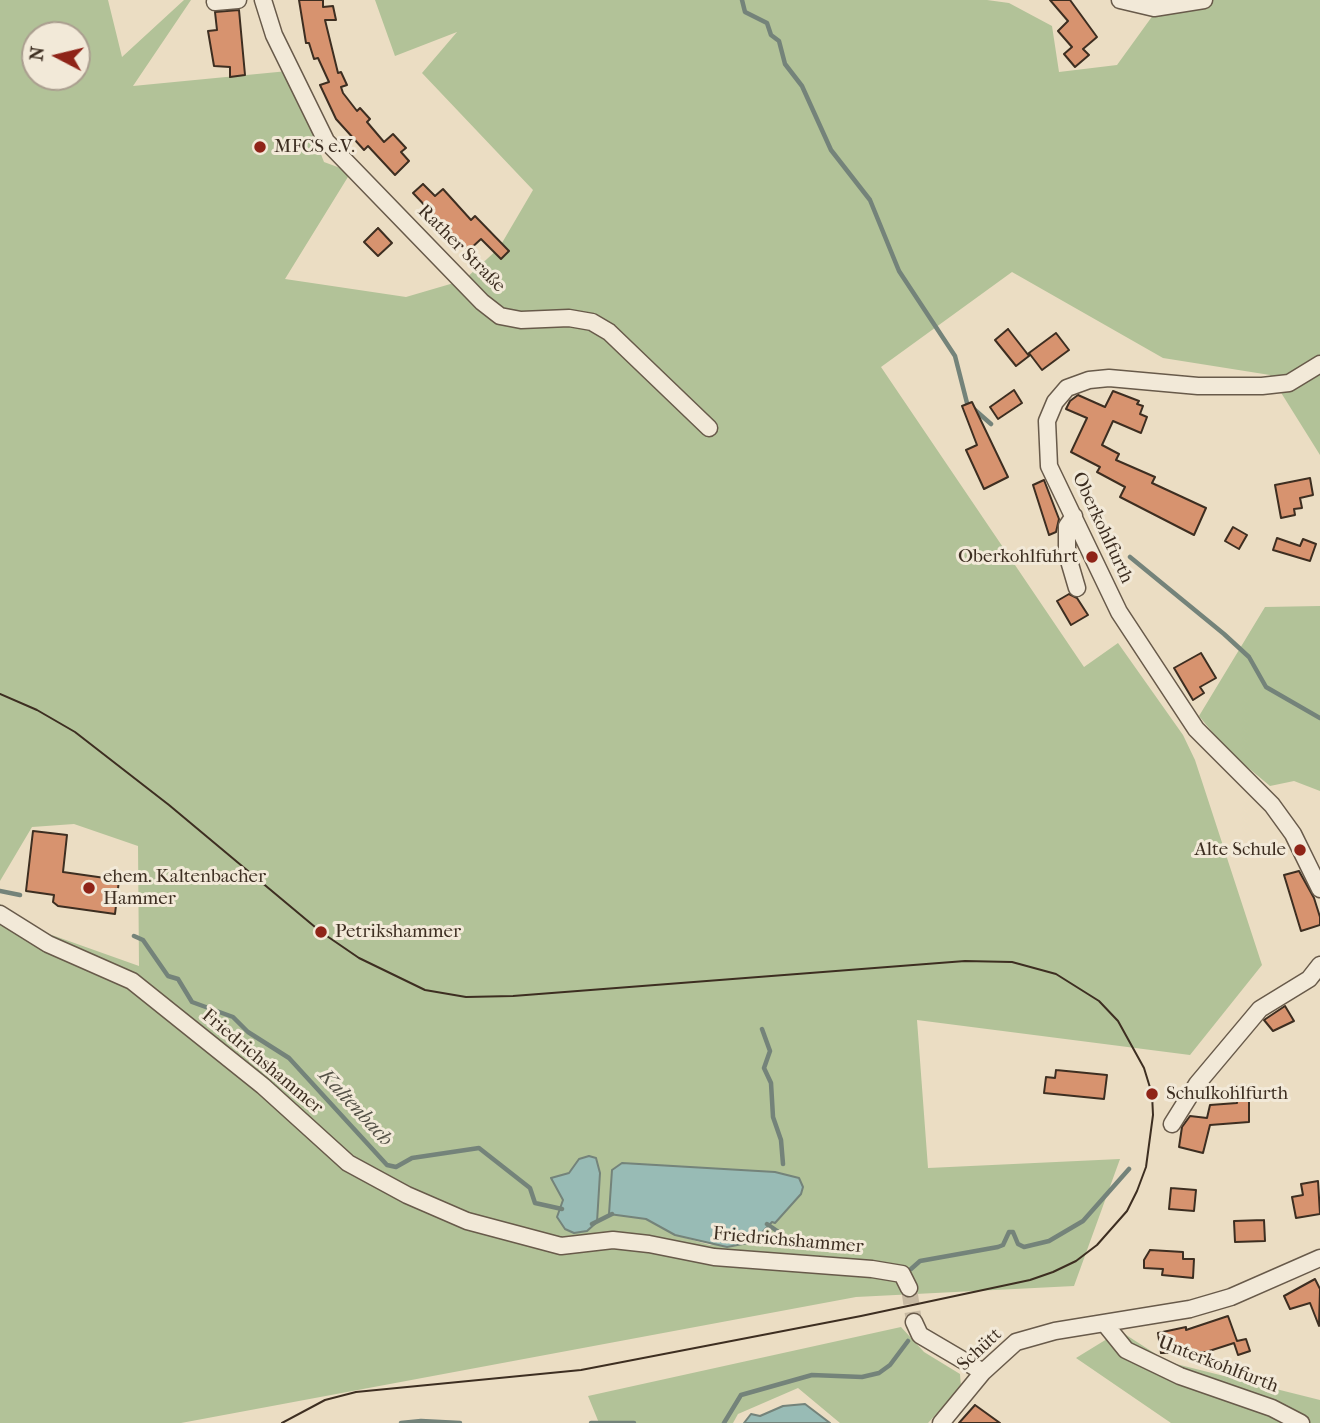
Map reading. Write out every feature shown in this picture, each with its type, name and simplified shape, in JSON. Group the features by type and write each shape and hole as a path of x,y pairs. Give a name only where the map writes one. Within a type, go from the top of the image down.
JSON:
{"street":[{"path":"215,2 238,0"},
{"name":"Rather Straße","path":"263,0 274,35 326,141 482,302 500,316 521,320 569,318 592,322 609,332 709,428"},
{"path":"1120,0 1154,8 1204,0"},
{"name":"Oberkohlfurth","path":"1320,364 1289,383 1198,386 1109,378 1089,380 1067,388 1055,402 1047,421 1049,466 1119,612 1196,729 1245,781 1272,805 1293,834 1320,889"},
{"path":"1074,516 1068,526 1067,554 1077,588"},
{"name":"Friedrichshammer","path":"0,914 48,944 132,981 263,1086 348,1163 407,1195 467,1220 561,1246 613,1240 713,1257 872,1269 902,1274 909,1288"},
{"path":"1172,1124 1197,1084 1260,1009 1309,979 1320,965"},
{"name":"Unterkohlfurth","path":"1301,1423 1272,1408 1180,1376 1126,1350 1105,1324 1190,1309 1231,1297 1320,1258"},
{"path":"914,1322 920,1335 983,1373"},
{"name":"Schütt","path":"941,1423 983,1373 1016,1342 1055,1331 1105,1324"}],"green space":[{"path":"0,0 108,0 122,57 184,0 191,0 133,86 288,71 324,162 351,172 285,279 406,297 464,280 499,248 533,190 422,73 457,32 395,56 375,0 987,0 1009,3 1052,26 1059,72 1117,65 1164,0 1320,0 1320,455 1270,375 1163,358 1012,272 881,367 1084,667 1118,643 1183,735 1195,760 1262,965 1190,1055 917,1020 928,1168 1120,1159 1074,1286 856,1297 181,1423 0,1423 0,904 35,929 139,966 138,846 74,824 32,827 0,881","holes":["622,1163 782,1173 793,1202 767,1227 710,1245 675,1235 646,1219 609,1214 612,1170"]},
{"path":"1320,606 1320,791 1294,781 1270,786 1227,750 1199,716 1265,607"},
{"path":"901,1327 924,1352 960,1374 961,1387 928,1423 840,1423 798,1388 738,1414 733,1423 599,1423 588,1396"},
{"path":"1120,1331 1168,1362 1320,1400 1320,1423 1171,1423 1076,1358"}],"water":[{"path":"589,1156 596,1158 600,1173 597,1222 587,1231 574,1233 565,1229 557,1217 563,1200 551,1178 569,1173 579,1159"},
{"path":"622,1163 775,1172 799,1178 803,1187 801,1194 775,1223 772,1222 753,1242 727,1247 675,1235 646,1219 609,1214 612,1170"},
{"path":"805,1404 830,1423 744,1423 751,1414 760,1416 783,1406"}],"building":[{"path":"299,0 323,0 323,7 333,6 336,20 325,20 338,73 341,72 347,85 341,87 343,93 357,111 360,108 370,119 367,122 384,142 393,134 406,148 401,152 409,161 395,175 368,146 364,150 336,119 320,85 329,82 318,58 314,59 309,43 306,43"},
{"path":"1050,0 1070,0 1097,37 1083,49 1089,55 1075,67 1064,54 1072,47 1058,31 1068,21"},
{"path":"239,10 245,75 230,77 230,67 214,66 208,31 217,30 215,12"},
{"path":"423,184 435,196 443,189 471,220 475,216 509,251 501,259 481,239 468,251 413,193"},
{"path":"378,228 392,243 378,256 364,242"},
{"path":"1008,329 1029,356 1016,366 995,340"},
{"path":"1056,333 1069,350 1042,370 1029,353"},
{"path":"1014,390 1022,403 998,419 990,407"},
{"path":"1113,391 1139,401 1137,404 1143,406 1140,414 1147,417 1141,433 1113,421 1102,445 1119,454 1116,460 1155,477 1152,483 1206,508 1194,535 1120,497 1125,487 1097,472 1100,467 1071,452 1087,418 1066,409 1070,401 1078,395 1105,407"},
{"path":"972,402 1008,477 984,489 966,450 977,445 962,406"},
{"path":"1310,478 1313,495 1300,498 1302,508 1294,509 1295,515 1281,518 1275,485"},
{"path":"1044,480 1059,519 1056,532 1049,535 1033,485"},
{"path":"1233,527 1247,535 1239,549 1225,541"},
{"path":"1277,538 1300,546 1303,539 1316,544 1310,561 1273,550"},
{"path":"1069,594 1077,598 1088,615 1071,625 1057,601"},
{"path":"1201,653 1216,678 1200,687 1204,693 1193,700 1174,668"},
{"path":"33,831 67,835 63,872 119,880 115,914 58,906 53,902 54,895 26,891"},
{"path":"1299,871 1314,898 1320,917 1320,925 1301,931 1284,875"},
{"path":"1285,1006 1294,1021 1273,1031 1264,1020"},
{"path":"1056,1070 1107,1075 1104,1099 1044,1093 1046,1077 1055,1078"},
{"path":"1249,1086 1249,1122 1210,1125 1203,1153 1179,1147 1182,1127 1190,1116 1207,1118 1210,1105 1237,1103 1235,1087"},
{"path":"1318,1181 1320,1214 1296,1218 1292,1197 1303,1195 1301,1184"},
{"path":"1171,1188 1196,1190 1194,1211 1169,1209"},
{"path":"1264,1220 1265,1241 1235,1242 1234,1221"},
{"path":"1150,1250 1183,1252 1183,1259 1194,1259 1193,1278 1162,1275 1163,1269 1144,1268 1144,1260"},
{"path":"1315,1279 1320,1289 1319,1326 1310,1303 1290,1309 1284,1296"},
{"path":"1228,1316 1237,1341 1246,1339 1250,1351 1238,1355 1234,1343 1206,1352 1161,1353 1158,1333 1186,1327 1186,1330"},
{"path":"975,1405 1000,1423 959,1423"}],"waterway":[{"path":"742,0 745,12 767,23 771,35 779,41 785,64 802,86 831,150 870,200 899,271 955,356 967,403 991,424"},
{"path":"1130,557 1249,657 1266,687 1320,718"},
{"name":"Kaltenbach","path":"0,891 20,895"},
{"name":"Kaltenbach","path":"134,936 143,940 168,976 178,979 192,1002 233,1017 248,1032 289,1058 387,1165 396,1167 412,1158 479,1148 530,1188 535,1203 562,1209"},
{"path":"762,1029 770,1051 764,1068 771,1083 773,1117 781,1140 783,1164"},
{"path":"911,1269 920,1261 998,1247 1003,1245 1009,1232 1013,1232 1018,1244 1024,1247 1049,1241 1083,1221 1129,1169"},
{"name":"Kaltenbach","path":"592,1224 612,1214"},
{"name":"Kaltenbach","path":"767,1224 793,1242 847,1247"},
{"name":"Kaltenbach","path":"724,1423 741,1395 812,1375 862,1377 879,1373 890,1365 908,1341"},
{"path":"401,1423 460,1423"},
{"path":"591,1423 634,1423"}],"tunnel":[{"path":"909,1288 914,1322"}],"tram line":[{"path":"0,694 37,710 75,732 169,805 321,932 359,958 425,990 466,997 513,996 965,961 1012,962 1056,974 1099,1001 1118,1021 1144,1068 1152,1094 1153,1115 1146,1167 1137,1191 1127,1211 1097,1245 1076,1261 1053,1272 1030,1280 861,1316 581,1370 356,1392 325,1400 282,1423"}],"place":[{"name":"MFCS e.V.","path":"260,147"},
{"name":"Oberkohlfuhrt","path":"1092,557"},
{"name":"Alte Schule","path":"1300,850"},
{"name":"ehem. Kaltenbacher Hammer","path":"89,888"},
{"name":"Petrikshammer","path":"321,932"},
{"name":"Schulkohlfurth","path":"1152,1094"}]}
